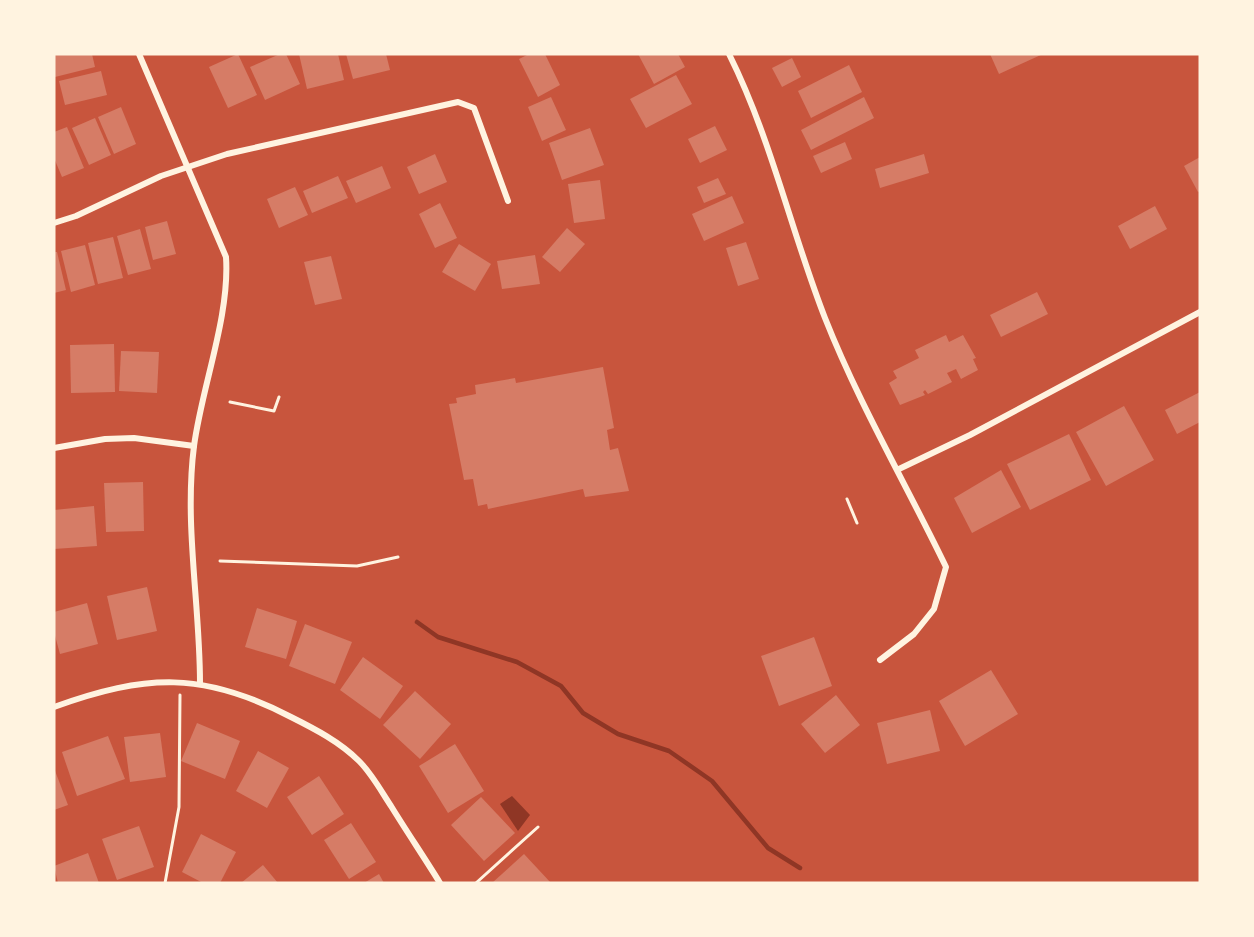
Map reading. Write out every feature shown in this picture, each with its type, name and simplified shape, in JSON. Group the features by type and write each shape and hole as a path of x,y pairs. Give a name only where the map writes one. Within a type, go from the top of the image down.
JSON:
{"street":[{"path":"139,54 223,246 226,267 224,291 194,446 190,508 200,683"},
{"path":"729,54 752,102 826,320 883,443 946,567 934,609 914,634 880,660"},
{"path":"54,222 76,216 188,166 227,154 458,102 474,108 508,201"},
{"path":"898,469 970,435 1200,312"},
{"path":"54,448 105,439 134,438 194,446"},
{"path":"54,707 120,687 200,683 235,691 267,704 327,737 354,757 373,779 440,883"}],"path":[{"path":"230,402 274,411 279,397"},
{"path":"847,499 857,523"},
{"path":"220,561 357,566 398,558"},
{"path":"165,883 179,807 180,695"},
{"path":"476,883 538,827"}],"shaded area":[{"path":"512,796 530,815 518,831 500,804"}],"building":[{"path":"54,54 92,54 95,67 55,77"},
{"path":"238,54 257,95 228,108 209,67"},
{"path":"280,54 286,54 300,84 265,100 250,67"},
{"path":"299,54 338,54 344,80 307,89"},
{"path":"346,54 386,54 390,70 353,79"},
{"path":"529,54 545,54 560,85 538,97 519,59"},
{"path":"638,54 678,54 685,67 654,84"},
{"path":"990,54 1043,54 999,74"},
{"path":"792,58 801,77 782,87 772,68"},
{"path":"849,65 862,92 811,118 798,91"},
{"path":"101,71 107,95 65,105 59,81"},
{"path":"676,75 692,104 646,128 630,99"},
{"path":"551,97 566,130 542,141 528,107"},
{"path":"864,97 874,118 811,150 801,130"},
{"path":"121,107 136,144 114,154 98,117"},
{"path":"95,118 111,155 89,165 72,128"},
{"path":"715,126 727,150 700,163 688,139"},
{"path":"67,127 84,168 62,177 54,158 54,132"},
{"path":"590,128 604,165 562,180 549,143"},
{"path":"845,142 852,159 821,173 813,156"},
{"path":"435,154 447,182 419,194 407,167"},
{"path":"924,154 929,173 880,188 875,169"},
{"path":"1200,157 1200,191 1198,192 1184,166"},
{"path":"382,166 391,188 356,203 346,181"},
{"path":"338,176 348,198 312,213 303,191"},
{"path":"718,178 726,194 704,203 697,187"},
{"path":"600,180 605,219 574,223 568,184"},
{"path":"295,187 308,215 279,228 267,199"},
{"path":"732,196 744,223 704,241 692,214"},
{"path":"440,203 457,238 435,248 419,214"},
{"path":"1155,206 1167,229 1130,249 1118,226"},
{"path":"167,221 176,254 153,260 145,227"},
{"path":"567,228 585,244 560,272 542,257"},
{"path":"140,229 151,269 128,275 117,236"},
{"path":"113,237 123,278 98,284 88,243"},
{"path":"746,242 759,279 738,286 726,248"},
{"path":"459,244 491,264 475,291 442,272"},
{"path":"85,245 95,285 71,292 61,251"},
{"path":"54,252 57,252 66,290 54,293"},
{"path":"535,255 540,284 502,289 497,261"},
{"path":"331,256 342,299 315,305 304,262"},
{"path":"1037,292 1048,314 1001,337 990,315"},
{"path":"946,335 949,342 963,335 976,358 973,359 978,370 961,379 956,369 947,373 952,382 928,394 925,390 923,392 925,395 900,405 889,383 897,378 893,371 919,358 915,350"},
{"path":"114,344 115,392 71,393 70,345"},
{"path":"121,351 159,352 157,393 119,391"},
{"path":"603,367 614,428 607,430 610,450 618,448 629,491 585,497 583,489 488,509 487,504 478,506 473,479 464,480 449,404 457,403 456,398 476,394 475,385 515,378 516,383"},
{"path":"1200,392 1200,422 1177,434 1165,410"},
{"path":"1124,406 1154,460 1106,486 1076,432"},
{"path":"1069,434 1091,480 1030,510 1007,464"},
{"path":"1001,470 1021,507 972,533 954,498"},
{"path":"143,482 144,531 106,532 104,483"},
{"path":"94,506 97,546 54,549 54,510"},
{"path":"147,587 157,631 117,640 107,596"},
{"path":"87,603 98,644 60,654 54,632 54,612"},
{"path":"257,608 297,621 286,659 245,647"},
{"path":"305,624 352,642 335,684 289,666"},
{"path":"814,637 832,686 779,706 761,656"},
{"path":"363,657 403,686 380,719 340,690"},
{"path":"991,670 1018,714 965,746 939,701"},
{"path":"415,691 451,724 420,759 383,725"},
{"path":"836,695 860,725 825,753 801,724"},
{"path":"930,710 940,751 887,764 877,723"},
{"path":"197,723 240,741 225,779 181,761"},
{"path":"160,733 166,777 130,782 124,737"},
{"path":"108,736 125,779 77,796 62,752"},
{"path":"455,744 484,791 448,813 419,766"},
{"path":"258,751 289,768 267,808 236,791"},
{"path":"54,768 68,805 54,810"},
{"path":"319,776 344,814 312,835 287,797"},
{"path":"481,797 515,833 484,861 451,825"},
{"path":"351,823 376,862 349,879 324,840"},
{"path":"139,826 154,867 117,880 102,839"},
{"path":"201,834 236,852 220,883 203,883 182,872"},
{"path":"88,853 99,883 58,883 54,866"},
{"path":"524,854 551,883 492,883"},
{"path":"263,865 278,883 241,883"},
{"path":"379,874 384,883 364,883"}],"waterway":[{"path":"417,622 438,637 517,662 561,686 583,713 618,734 669,751 712,781 768,848 800,868"}]}
